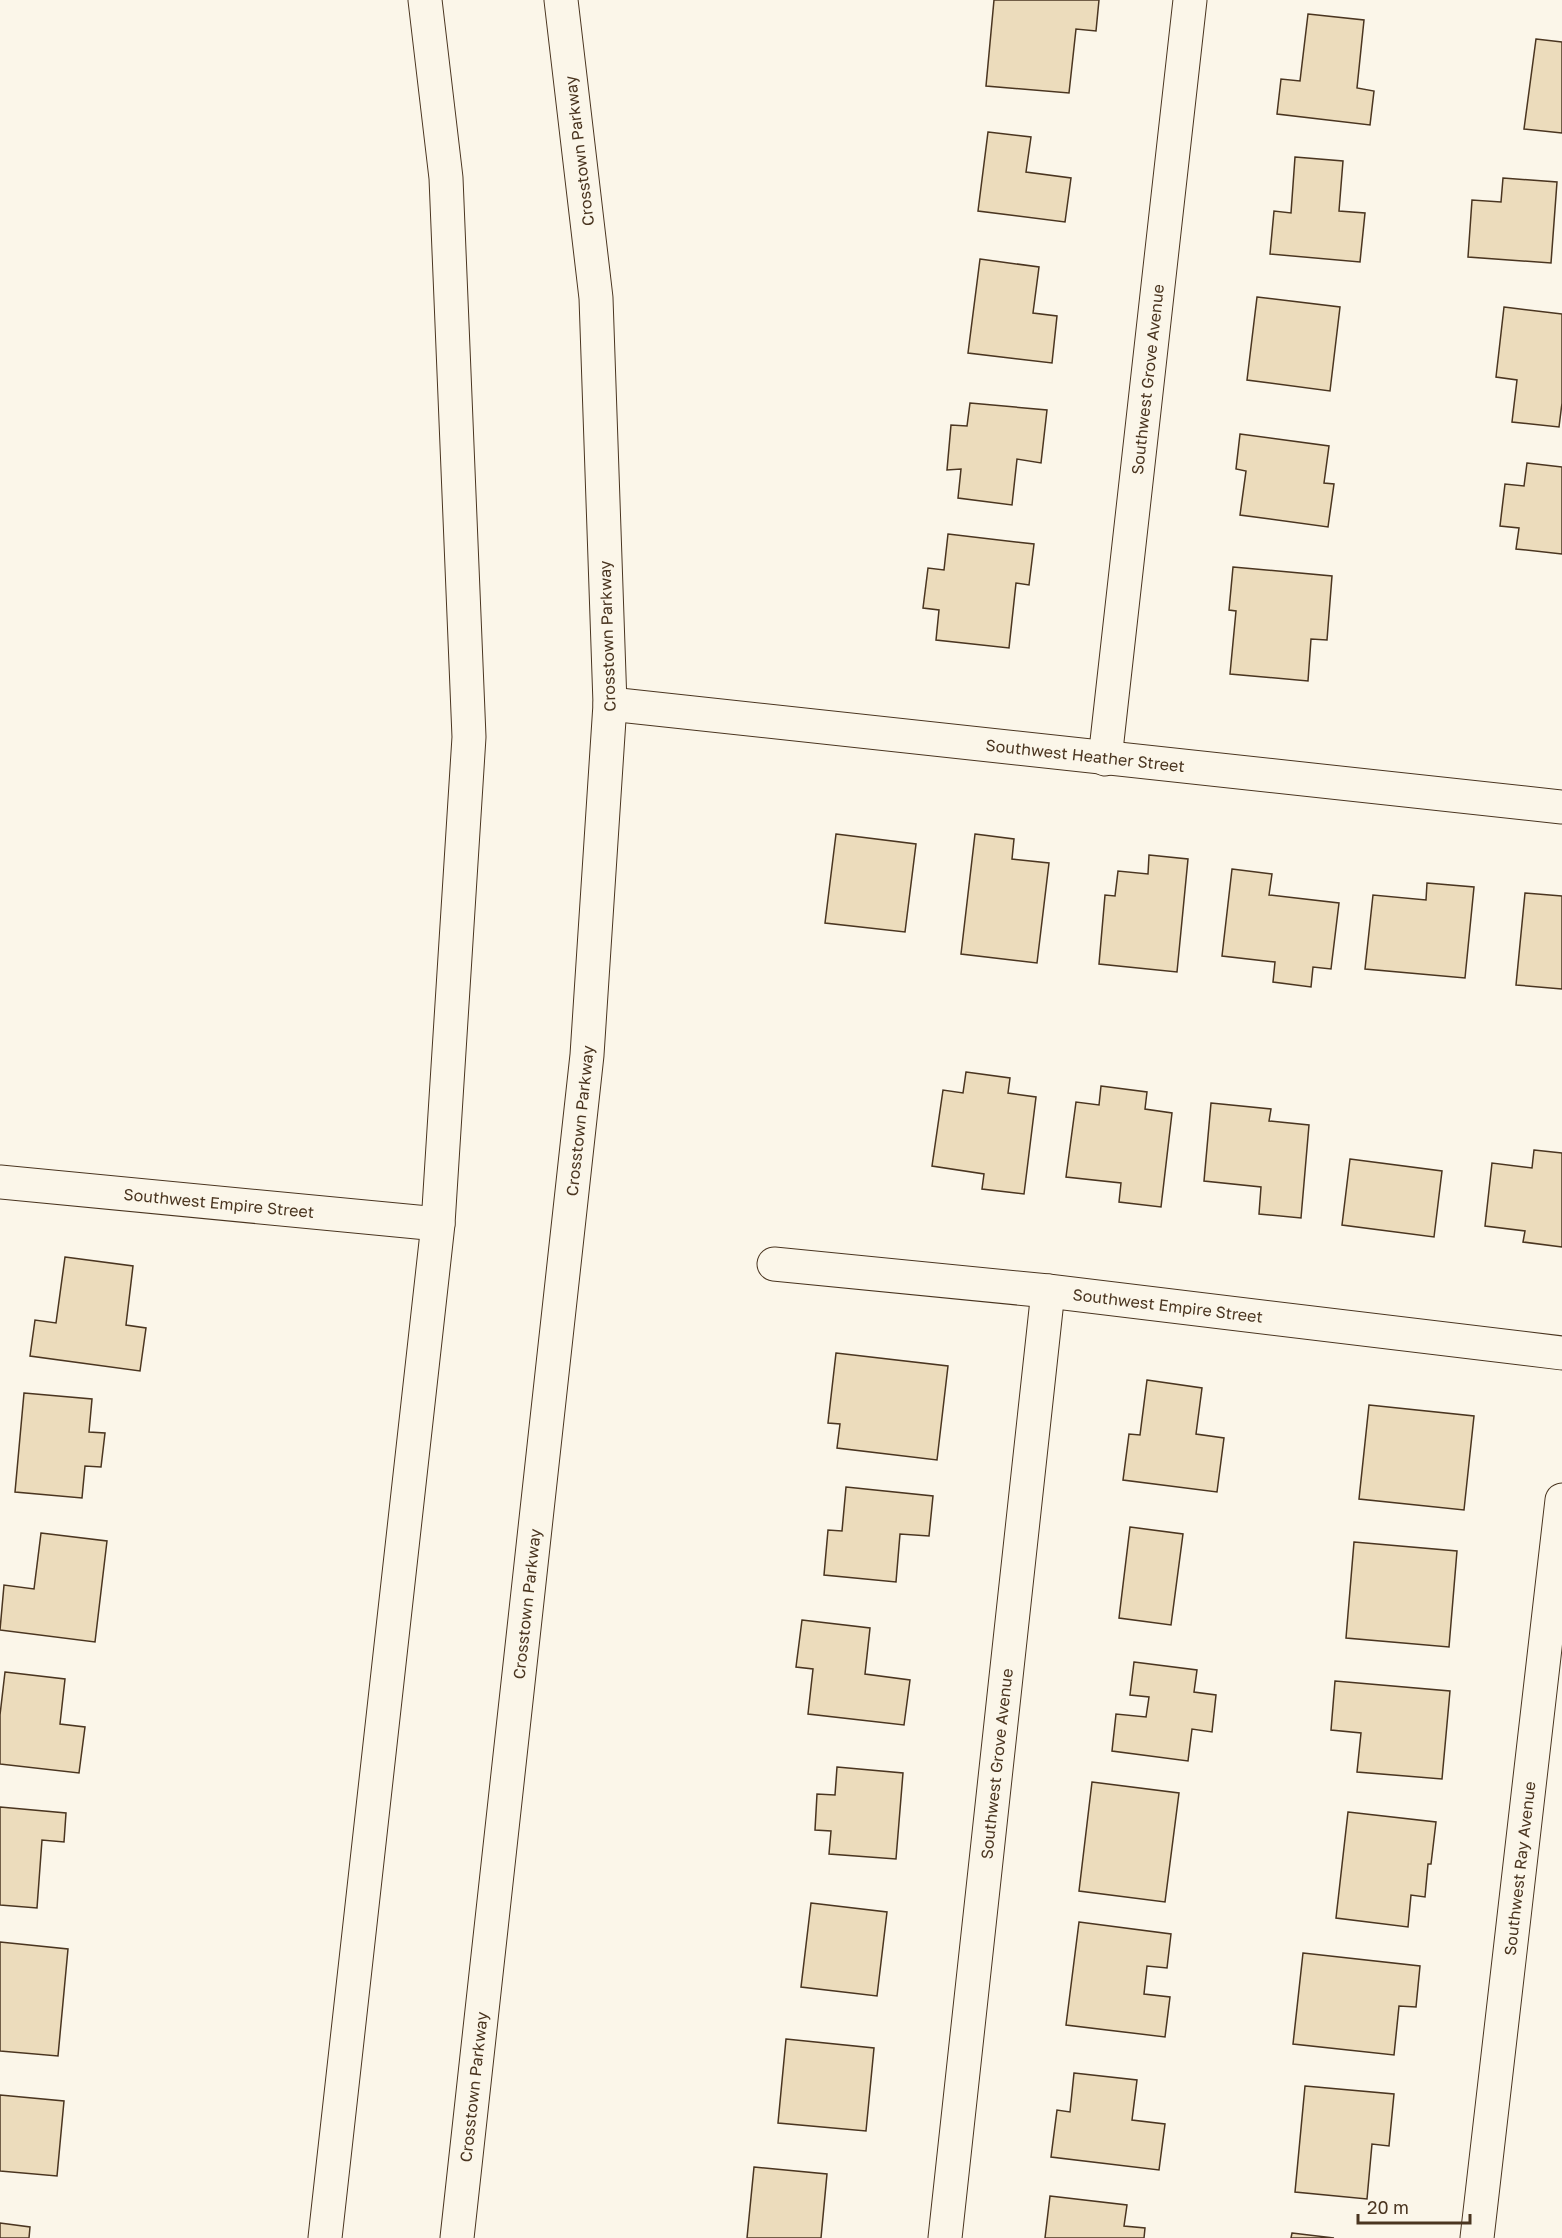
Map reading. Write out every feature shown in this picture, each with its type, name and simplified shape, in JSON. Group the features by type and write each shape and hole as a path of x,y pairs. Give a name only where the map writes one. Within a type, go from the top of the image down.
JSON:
{"street":[{"path":"325,2238 438,1224 469,737 446,178 425,0"},
{"name":"Crosstown Parkway","path":"457,2238 587,1055 610,704 596,298 561,0"},
{"name":"Southwest Grove Avenue","path":"1105,759 1190,0"},
{"name":"Southwest Heather Street","path":"610,704 1562,807"},
{"name":"Southwest Empire Street","path":"0,1182 438,1224"},
{"name":"Southwest Empire Street","path":"774,1264 1048,1291 1562,1353"},
{"name":"Southwest Grove Avenue","path":"945,2238 1048,1291"},
{"name":"Southwest Ray Avenue","path":"1477,2238 1562,1500"}],"building":[{"path":"994,0 1099,0 1096,31 1076,29 1069,93 986,86"},
{"path":"1308,14 1364,20 1357,88 1374,91 1370,125 1277,114 1281,79 1300,81"},
{"path":"1536,39 1562,42 1562,133 1524,129"},
{"path":"988,132 1031,137 1026,172 1071,178 1065,222 978,211"},
{"path":"1295,157 1343,161 1339,211 1365,213 1360,262 1270,254 1274,211 1291,213"},
{"path":"1503,178 1557,182 1551,263 1468,257 1472,200 1501,202"},
{"path":"980,259 1039,267 1033,313 1057,316 1052,363 968,353"},
{"path":"1257,297 1340,307 1330,391 1247,380"},
{"path":"1504,307 1562,314 1562,403 1559,427 1512,422 1517,380 1496,377"},
{"path":"970,403 1047,410 1041,463 1017,459 1012,505 958,498 961,469 947,470 951,425 967,426"},
{"path":"1240,434 1329,446 1324,483 1334,484 1328,527 1240,515 1246,471 1236,469"},
{"path":"1527,463 1562,467 1562,554 1516,549 1519,528 1500,526 1505,484 1524,486"},
{"path":"948,534 1034,544 1029,585 1016,583 1009,648 936,640 939,610 923,608 928,568 944,570"},
{"path":"1233,567 1332,576 1327,640 1311,639 1308,681 1230,674 1236,611 1229,610"},
{"path":"836,834 916,844 905,932 825,923"},
{"path":"975,834 1014,839 1012,859 1049,863 1037,963 961,954"},
{"path":"1149,855 1188,859 1177,972 1099,964 1105,895 1115,896 1118,871 1148,874"},
{"path":"1232,869 1272,874 1269,895 1339,903 1331,969 1313,967 1311,987 1273,982 1275,962 1222,956"},
{"path":"1427,883 1474,887 1465,978 1365,969 1373,895 1426,900"},
{"path":"1525,893 1562,896 1562,989 1516,985"},
{"path":"966,1072 1010,1078 1008,1093 1036,1097 1024,1194 982,1189 984,1174 932,1166 943,1090 963,1093"},
{"path":"1101,1086 1147,1092 1145,1109 1172,1113 1161,1207 1119,1202 1121,1183 1066,1177 1076,1102 1099,1105"},
{"path":"1211,1103 1271,1109 1269,1121 1309,1125 1301,1218 1259,1214 1261,1187 1204,1181"},
{"path":"1534,1150 1562,1153 1562,1247 1523,1242 1525,1231 1485,1226 1492,1163 1532,1168"},
{"path":"1350,1159 1442,1171 1434,1237 1342,1225"},
{"path":"65,1257 133,1266 126,1325 146,1328 140,1371 30,1356 35,1320 56,1323"},
{"path":"836,1353 948,1366 937,1460 837,1448 840,1424 828,1423"},
{"path":"1147,1380 1202,1388 1196,1434 1224,1438 1217,1492 1123,1480 1129,1434 1140,1435"},
{"path":"24,1393 92,1399 89,1432 105,1433 101,1467 85,1466 82,1498 15,1492"},
{"path":"1369,1405 1474,1416 1464,1510 1359,1499"},
{"path":"846,1487 933,1496 929,1536 900,1534 896,1582 824,1575 828,1530 842,1531"},
{"path":"1130,1527 1183,1534 1171,1625 1119,1618"},
{"path":"41,1533 107,1541 95,1642 0,1630 4,1585 34,1589"},
{"path":"1354,1542 1457,1551 1449,1647 1346,1638"},
{"path":"802,1620 870,1628 865,1674 910,1680 904,1725 808,1714 813,1669 796,1667"},
{"path":"1134,1662 1197,1670 1194,1692 1216,1695 1212,1732 1192,1729 1188,1761 1112,1751 1116,1714 1146,1717 1149,1697 1130,1695"},
{"path":"5,1672 65,1679 60,1724 85,1727 79,1773 0,1764 0,1715"},
{"path":"1335,1681 1450,1691 1442,1779 1357,1772 1361,1733 1331,1730"},
{"path":"837,1767 903,1773 896,1859 829,1854 831,1831 815,1830 817,1794 835,1795"},
{"path":"1092,1782 1179,1793 1165,1902 1079,1891"},
{"path":"0,1807 66,1813 64,1842 42,1840 37,1908 0,1905"},
{"path":"1348,1812 1436,1822 1431,1864 1428,1864 1425,1897 1411,1895 1408,1927 1336,1918"},
{"path":"811,1903 887,1912 877,1996 801,1987"},
{"path":"1079,1922 1171,1934 1167,1968 1147,1966 1144,1994 1170,1997 1165,2037 1066,2025"},
{"path":"0,1942 68,1949 58,2056 0,2051"},
{"path":"1303,1953 1420,1966 1416,2007 1399,2006 1394,2055 1293,2044"},
{"path":"786,2039 874,2048 866,2131 778,2123"},
{"path":"1074,2073 1137,2080 1132,2120 1165,2124 1159,2170 1051,2157 1057,2110 1070,2112"},
{"path":"1305,2086 1394,2094 1389,2146 1372,2144 1367,2199 1295,2192"},
{"path":"0,2095 64,2101 57,2176 0,2171"},
{"path":"754,2167 827,2174 821,2238 747,2238"},
{"path":"1050,2196 1127,2205 1124,2226 1145,2228 1144,2238 1045,2238"},
{"path":"0,2223 30,2227 29,2238 0,2238"},
{"path":"1292,2233 1334,2238 1291,2238"}]}
